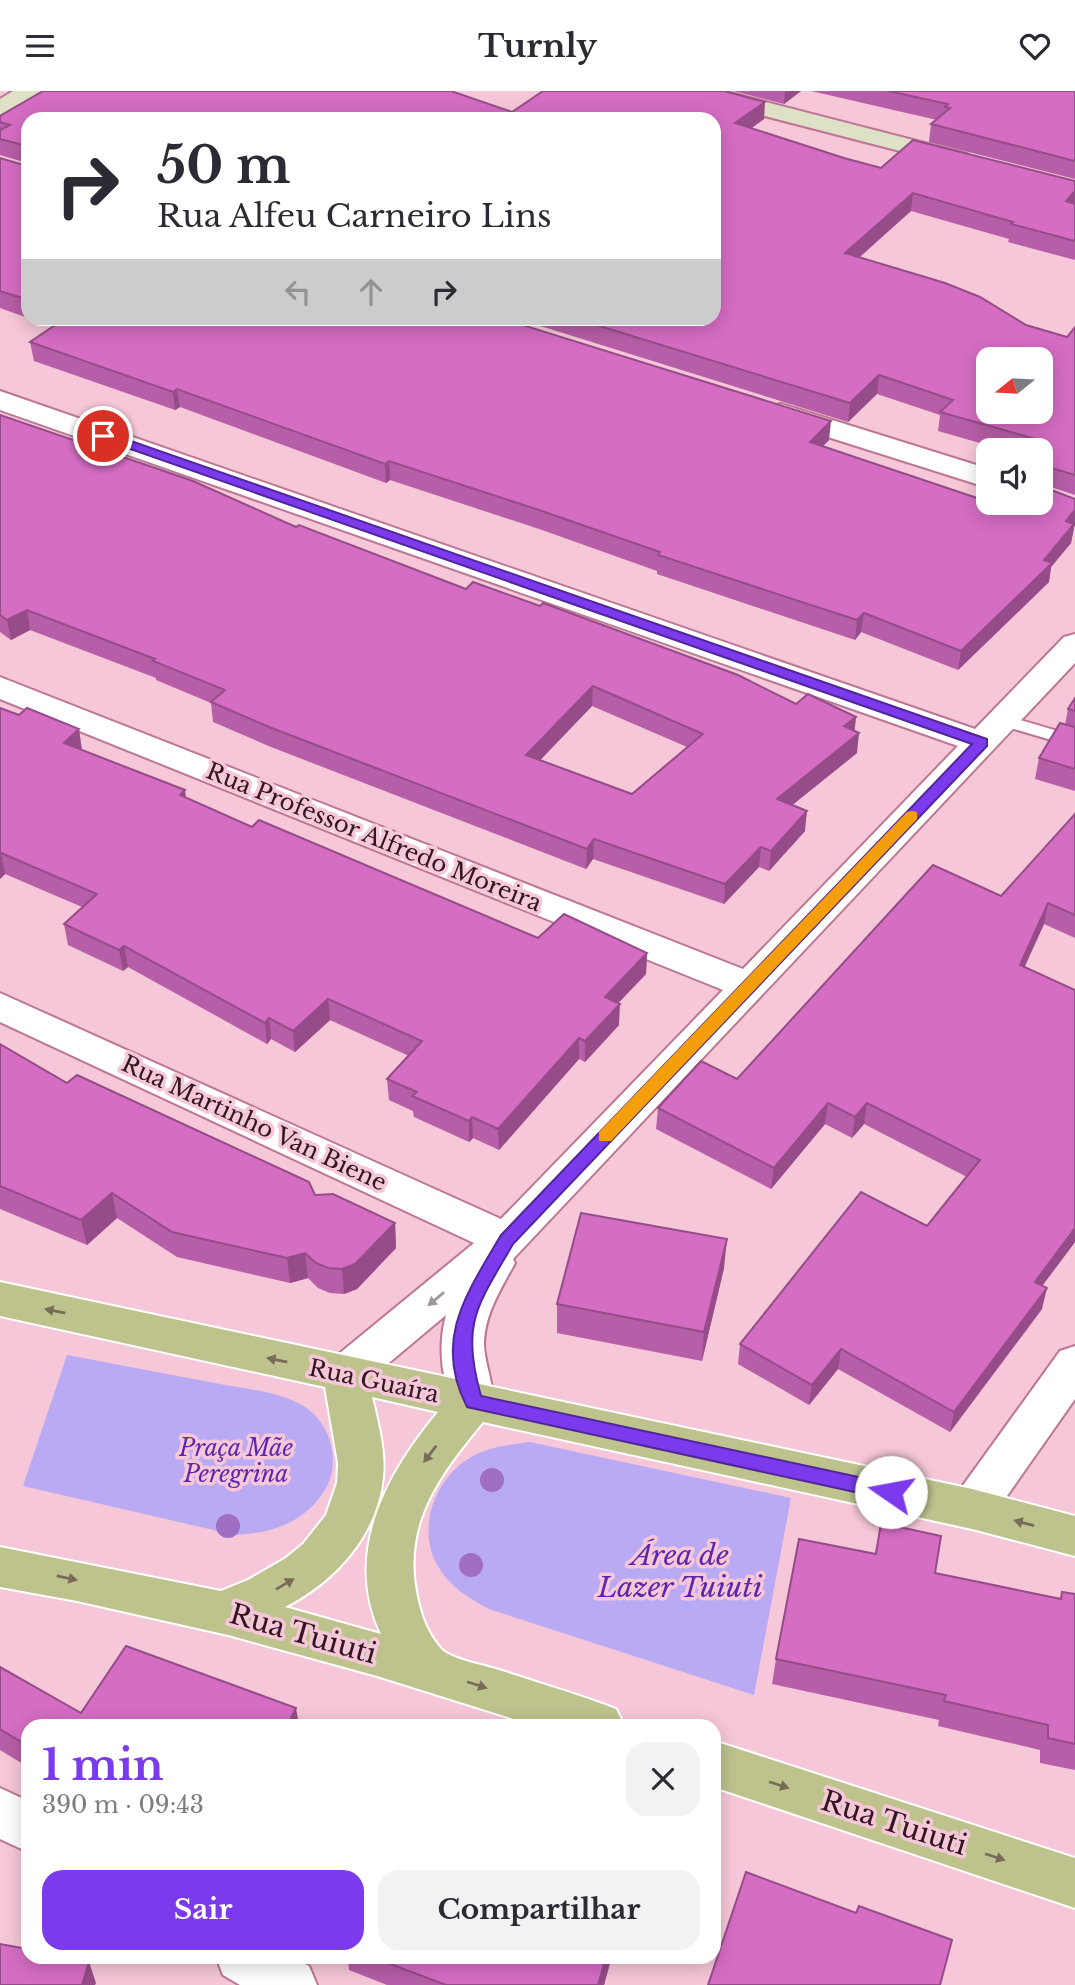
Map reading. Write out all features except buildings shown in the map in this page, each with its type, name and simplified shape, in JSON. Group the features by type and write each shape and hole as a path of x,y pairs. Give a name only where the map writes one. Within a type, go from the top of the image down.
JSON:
{"main road":[{"name":"Rua Guaíra","path":"0,1299 972,1509 1075,1536"},
{"path":"223,1611 265,1597 302,1575 332,1546 351,1514 361,1479 359,1445 344,1375"},
{"path":"428,1669 402,1629 390,1586 389,1542 406,1491 423,1463 473,1402"},
{"name":"Rua Tuiuti","path":"0,1567 223,1611 428,1669 581,1719"},
{"name":"Rua Tuiuti","path":"721,1766 1075,1883"}],"street":[{"path":"0,109 30,91"},
{"path":"695,91 983,166"},
{"path":"0,400 992,731"},
{"path":"750,403 976,475"},
{"path":"344,1375 507,1240 1075,644"},
{"name":"Rua Professor Alfredo Moreira","path":"0,687 749,986"},
{"name":"Rua Martinho Van Biene","path":"0,1006 507,1240"},
{"path":"473,1402 462,1362 463,1327 467,1308 507,1240"},
{"path":"972,1509 1075,1364"},
{"path":"0,1812 21,1824"},
{"path":"254,1964 290,1985"}],"lane":[{"path":"992,731 1075,742"}],"green space":[{"name":"Praça Mãe Peregrina","path":"67,1355 259,1391 298,1403 318,1419 330,1442 332,1468 323,1493 315,1504 285,1525 261,1532 235,1535 23,1486"},
{"name":"Área de Lazer Tuiuti","path":"530,1442 791,1498 754,1695 489,1609 449,1581 432,1554 429,1539 432,1508 445,1480 475,1455 498,1447"}],"slow traffic":[{"path":"605,1137 912,816"}],"route":[{"path":"103,436 982,743 507,1240 467,1308 461,1336 462,1362 473,1402 891,1492"}]}
